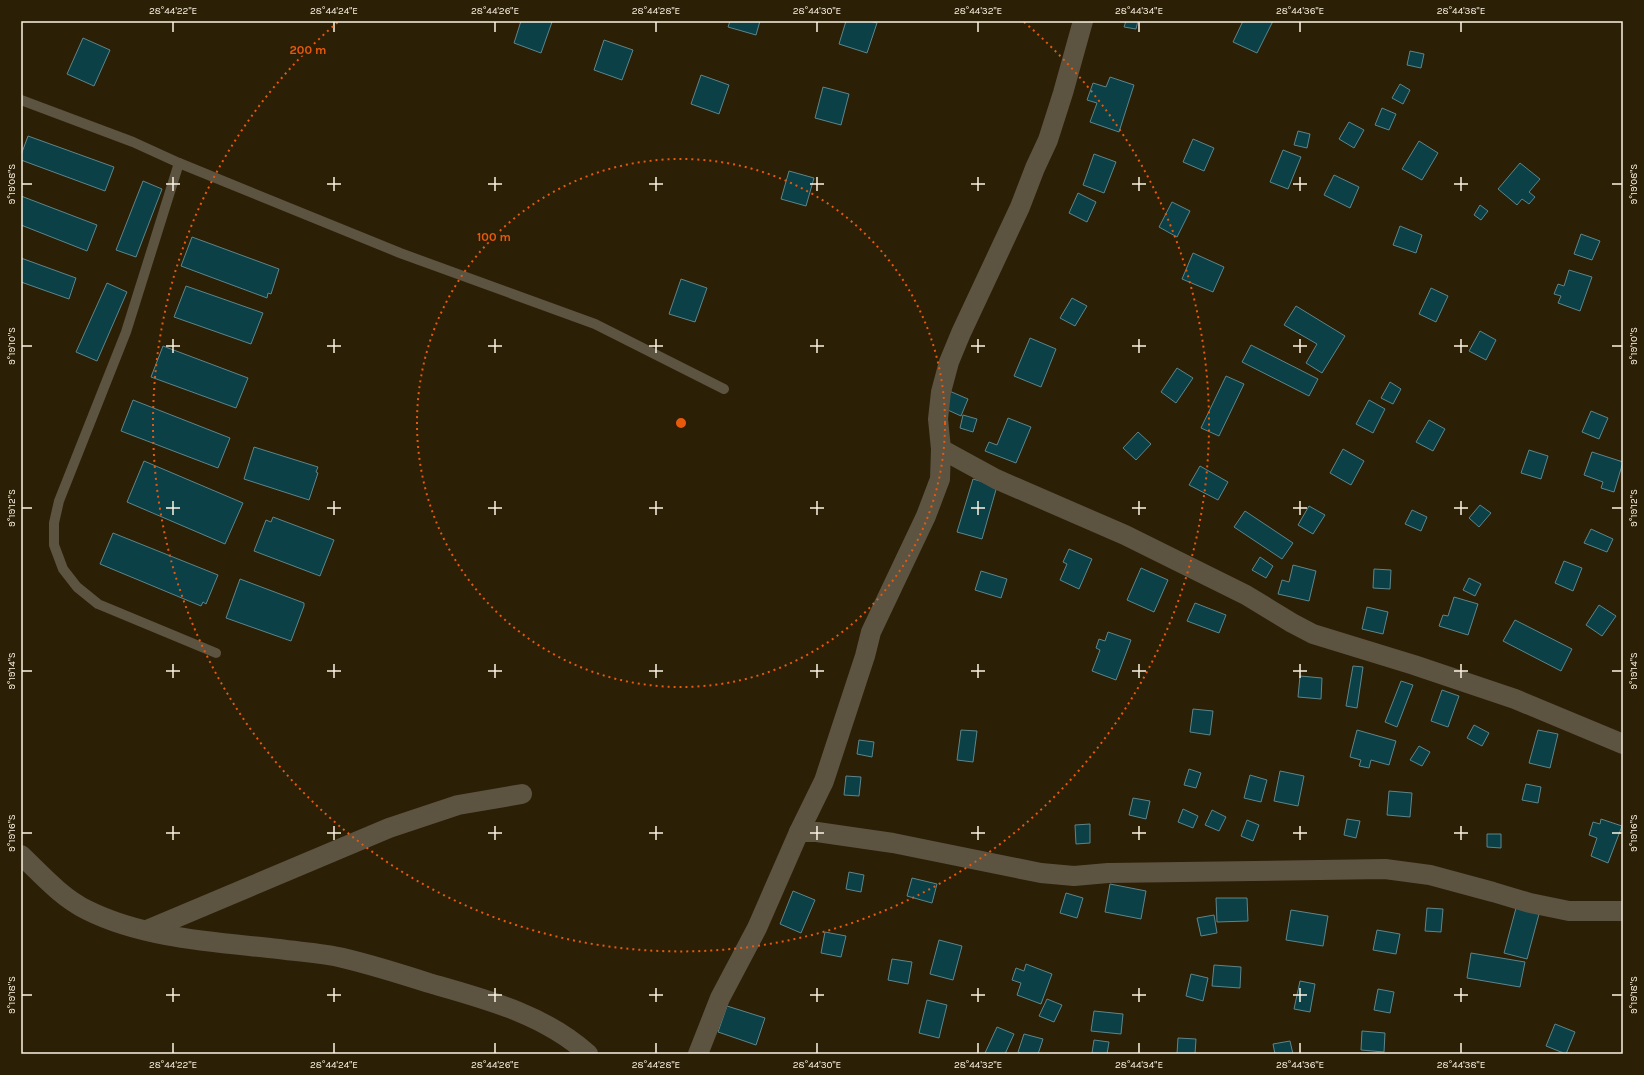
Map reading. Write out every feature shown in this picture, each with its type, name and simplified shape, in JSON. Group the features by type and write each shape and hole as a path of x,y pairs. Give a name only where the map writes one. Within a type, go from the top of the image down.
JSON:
{"street":[{"path":"698,1054 720,998 757,928 799,832 824,782 865,656 871,632 926,516 940,479 941,449 938,419 941,392 949,362 1020,207 1048,140 1083,21"},
{"path":"941,449 996,479 1125,535 1239,591 1313,634 1414,665 1515,699 1623,744"},
{"path":"147,930 389,828 458,805 522,794"},
{"path":"799,832 817,832 893,843 1041,872 1074,876 1108,873 1385,869 1430,875 1530,903 1569,911 1623,911"},
{"path":"21,855 60,893 87,910 125,925 207,942 280,949 342,958 487,999 536,1018 575,1042 588,1054"}],"lane":[{"path":"21,100 133,142 179,163 400,254 595,324 724,388"},
{"path":"179,163 126,332 59,501 54,523 54,545 63,569 77,588 98,604 216,653"}],"building":[{"path":"521,21 552,22 541,53 514,43"},
{"path":"730,21 760,21 756,35 728,27"},
{"path":"846,21 870,21 877,23 867,53 839,44"},
{"path":"1126,21 1138,21 1136,29 1124,27"},
{"path":"1243,21 1273,21 1257,53 1233,42"},
{"path":"83,38 110,50 94,86 67,74"},
{"path":"604,40 633,50 622,80 594,70"},
{"path":"1410,51 1424,54 1421,68 1407,65"},
{"path":"701,75 729,85 719,114 691,104"},
{"path":"1110,77 1134,85 1119,132 1090,122 1097,103 1087,100 1093,83 1106,87"},
{"path":"1400,84 1410,90 1403,104 1392,98"},
{"path":"823,87 849,94 841,125 815,118"},
{"path":"1382,108 1396,114 1389,130 1375,125"},
{"path":"1349,122 1364,130 1354,148 1339,139"},
{"path":"1298,131 1310,134 1307,148 1294,145"},
{"path":"28,136 114,167 105,191 21,160 21,155"},
{"path":"1193,139 1214,148 1204,171 1183,162"},
{"path":"1419,141 1438,153 1422,180 1402,169"},
{"path":"1283,150 1301,157 1288,189 1270,182"},
{"path":"1094,154 1116,162 1104,193 1083,185"},
{"path":"1520,163 1540,179 1529,192 1535,197 1529,204 1522,199 1517,205 1498,189"},
{"path":"789,171 814,178 806,206 781,199"},
{"path":"1334,175 1359,187 1350,208 1324,195"},
{"path":"143,181 162,189 136,257 116,250"},
{"path":"1078,193 1096,202 1087,222 1069,213"},
{"path":"21,196 97,225 87,251 21,225"},
{"path":"1172,202 1190,211 1177,237 1159,227"},
{"path":"1480,205 1488,211 1481,220 1474,215"},
{"path":"1400,226 1422,235 1416,253 1393,245"},
{"path":"1581,234 1600,241 1592,260 1574,254"},
{"path":"192,237 279,269 271,294 268,293 267,298 181,266"},
{"path":"1193,253 1224,267 1213,292 1182,279"},
{"path":"21,258 76,278 69,299 21,282"},
{"path":"1569,270 1592,277 1580,311 1558,303 1561,296 1554,294 1558,284 1564,286"},
{"path":"681,279 707,288 695,322 669,314"},
{"path":"107,283 127,292 97,361 76,352"},
{"path":"186,286 263,313 251,344 174,317"},
{"path":"1431,288 1448,296 1436,322 1419,314"},
{"path":"1072,298 1087,306 1075,326 1060,318"},
{"path":"1296,306 1345,336 1322,373 1306,363 1317,344 1284,325"},
{"path":"1480,331 1496,340 1486,360 1469,351"},
{"path":"1030,338 1056,349 1041,387 1014,376"},
{"path":"1251,345 1318,379 1309,396 1242,362"},
{"path":"163,346 248,378 236,408 151,377"},
{"path":"1177,368 1193,378 1176,403 1161,392"},
{"path":"1226,376 1244,384 1219,436 1201,428"},
{"path":"1390,382 1401,389 1393,404 1381,398"},
{"path":"947,390 968,399 961,416 939,406"},
{"path":"133,400 230,438 218,468 121,431"},
{"path":"1369,400 1385,409 1373,433 1356,424"},
{"path":"1591,411 1608,418 1599,439 1582,432"},
{"path":"963,415 977,419 973,432 960,428"},
{"path":"1008,418 1031,427 1016,463 985,451 989,442 997,445"},
{"path":"1429,420 1445,429 1433,451 1416,442"},
{"path":"1138,432 1151,444 1136,460 1123,448"},
{"path":"254,447 318,467 316,472 318,473 309,500 244,479"},
{"path":"1343,449 1364,461 1351,485 1330,473"},
{"path":"1529,450 1548,456 1541,479 1521,473"},
{"path":"1592,452 1623,462 1614,492 1601,488 1603,482 1584,475"},
{"path":"144,461 243,503 225,544 127,502"},
{"path":"1200,466 1228,482 1218,500 1189,485"},
{"path":"973,479 997,486 982,539 957,532"},
{"path":"1480,505 1491,513 1479,527 1469,518"},
{"path":"1309,506 1325,515 1313,534 1298,525"},
{"path":"1412,510 1427,517 1421,531 1405,524"},
{"path":"1245,511 1293,543 1282,559 1234,527"},
{"path":"273,517 334,540 320,576 254,551 266,520 271,522"},
{"path":"1591,529 1613,539 1607,552 1584,543"},
{"path":"113,533 218,575 206,604 203,602 201,606 100,564"},
{"path":"1069,549 1092,559 1079,589 1060,580 1067,564 1063,562"},
{"path":"1260,557 1273,566 1266,578 1252,570"},
{"path":"1564,561 1582,568 1573,591 1555,583"},
{"path":"1293,565 1316,571 1309,601 1278,594 1282,580 1289,582"},
{"path":"1141,568 1168,580 1154,612 1127,600"},
{"path":"1374,569 1391,570 1390,589 1373,588"},
{"path":"981,571 1007,579 1001,598 975,590"},
{"path":"1469,578 1481,584 1475,596 1463,590"},
{"path":"240,579 304,603 291,641 226,618"},
{"path":"1454,597 1478,604 1468,635 1439,626 1443,615 1448,616"},
{"path":"1195,603 1226,615 1219,633 1187,621"},
{"path":"1599,605 1616,616 1602,636 1586,625"},
{"path":"1367,607 1388,612 1383,634 1362,629"},
{"path":"1515,620 1572,649 1561,671 1503,641"},
{"path":"1108,632 1131,640 1116,680 1092,671 1100,650 1096,648 1099,639 1105,641"},
{"path":"1353,666 1363,667 1357,708 1346,706"},
{"path":"1300,676 1322,678 1321,699 1298,697"},
{"path":"1401,681 1413,685 1397,727 1385,722"},
{"path":"1442,690 1459,696 1448,727 1431,721"},
{"path":"1193,709 1213,711 1210,735 1190,732"},
{"path":"1474,725 1489,733 1482,746 1467,738"},
{"path":"961,730 977,731 973,762 957,760"},
{"path":"1357,730 1396,741 1389,765 1371,760 1369,768 1359,766 1361,760 1350,757"},
{"path":"1538,730 1558,734 1550,768 1529,763"},
{"path":"859,740 874,742 872,757 857,754"},
{"path":"1419,746 1430,752 1422,766 1410,760"},
{"path":"1189,769 1201,773 1196,788 1184,785"},
{"path":"1280,771 1304,776 1298,806 1274,801"},
{"path":"1250,775 1267,780 1261,802 1244,798"},
{"path":"846,776 861,777 859,796 844,795"},
{"path":"1526,784 1541,787 1538,803 1522,800"},
{"path":"1389,791 1412,793 1410,817 1387,815"},
{"path":"1133,798 1150,801 1146,819 1129,815"},
{"path":"1183,809 1198,816 1193,828 1178,822"},
{"path":"1212,810 1226,817 1219,831 1205,825"},
{"path":"1347,819 1360,821 1356,838 1344,835"},
{"path":"1601,819 1622,826 1608,863 1591,856 1597,838 1589,835 1593,822 1600,824"},
{"path":"1247,820 1259,825 1253,841 1241,836"},
{"path":"1090,824 1090,843 1076,844 1075,825"},
{"path":"1487,834 1501,834 1501,848 1487,847"},
{"path":"849,872 864,875 861,892 846,889"},
{"path":"912,878 937,884 932,903 907,896"},
{"path":"1110,884 1146,891 1141,919 1105,912"},
{"path":"793,891 815,900 801,933 780,924"},
{"path":"1066,893 1083,898 1077,918 1060,913"},
{"path":"1216,898 1247,898 1248,921 1217,922"},
{"path":"1427,908 1443,909 1441,932 1425,931"},
{"path":"1516,908 1539,914 1527,959 1504,953"},
{"path":"1291,910 1328,916 1323,946 1286,940"},
{"path":"1214,915 1217,933 1201,936 1197,918"},
{"path":"1377,930 1400,934 1396,954 1373,950"},
{"path":"825,932 846,936 841,957 821,953"},
{"path":"939,940 962,946 953,980 930,974"},
{"path":"1471,953 1525,962 1520,987 1467,978"},
{"path":"892,959 912,962 908,984 888,980"},
{"path":"1026,964 1052,974 1041,1004 1017,995 1021,983 1012,980 1016,968 1024,971"},
{"path":"1214,965 1241,967 1240,988 1212,986"},
{"path":"1191,974 1208,978 1203,1001 1186,996"},
{"path":"1300,981 1315,984 1310,1012 1294,1009"},
{"path":"1378,989 1394,992 1390,1013 1374,1010"},
{"path":"1047,999 1062,1005 1054,1022 1039,1016"},
{"path":"927,1000 947,1005 939,1038 919,1033"},
{"path":"727,1006 765,1018 756,1045 718,1032"},
{"path":"1094,1011 1123,1014 1121,1034 1091,1031"},
{"path":"1555,1024 1575,1032 1566,1054 1546,1046"},
{"path":"997,1027 1014,1034 1005,1054 986,1054 985,1053"},
{"path":"1362,1031 1385,1033 1384,1052 1361,1050"},
{"path":"1024,1034 1043,1039 1038,1054 1023,1054 1018,1052"},
{"path":"1178,1038 1196,1039 1195,1054 1177,1054"},
{"path":"1094,1040 1109,1042 1107,1054 1092,1053"},
{"path":"1290,1041 1293,1054 1275,1054 1273,1044"}]}
